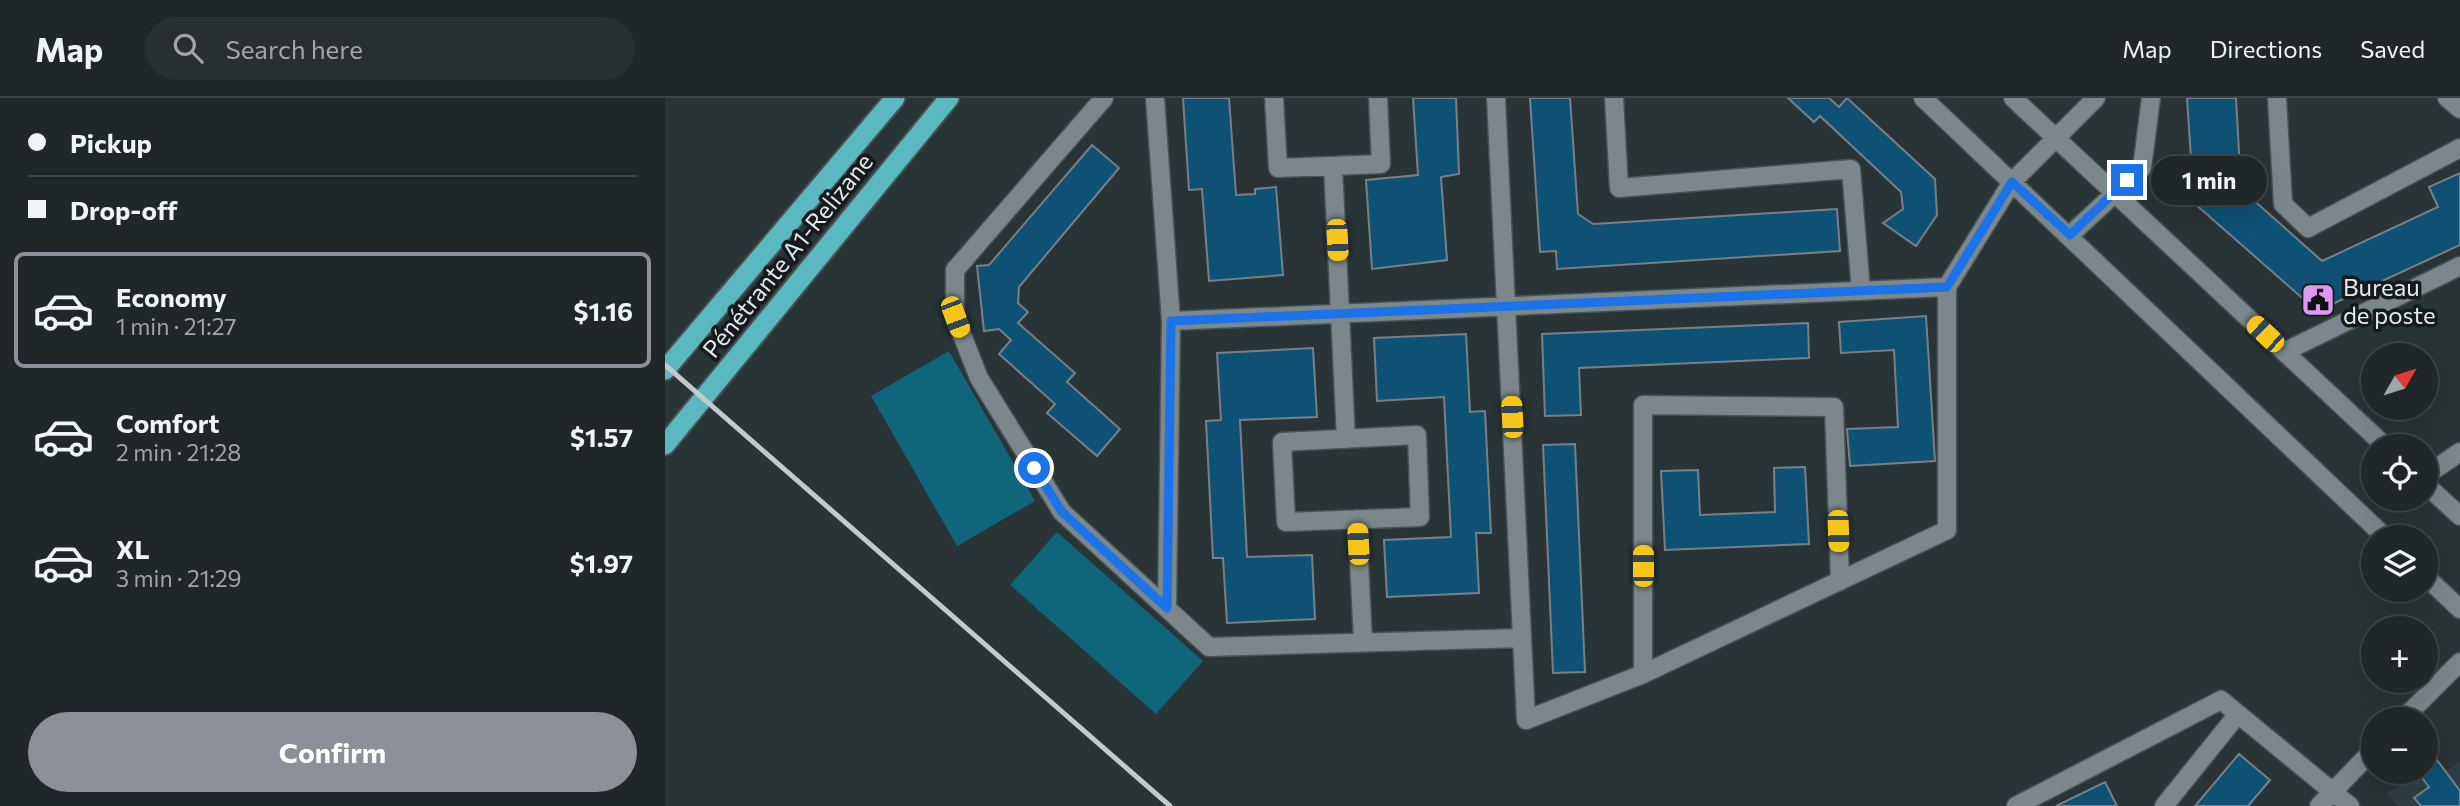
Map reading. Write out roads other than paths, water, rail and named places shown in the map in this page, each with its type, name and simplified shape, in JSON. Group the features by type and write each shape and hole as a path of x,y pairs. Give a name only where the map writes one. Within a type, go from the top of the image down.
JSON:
{"highway":[{"name":"Pénétrante A1-Relizane","path":"665,370 895,98"},
{"name":"Pénétrante A1-Relizane","path":"665,445 949,98"}],"street":[{"path":"1104,98 955,270 955,317 979,378 1062,512 1209,647 1522,638"},
{"path":"1155,98 1171,321 1167,608"},
{"path":"1274,98 1277,168 1381,164 1378,98"},
{"path":"1496,98 1526,720 1643,674 1947,530 1947,287 2012,182 2096,98"},
{"path":"1614,98 1619,188 1851,169 1861,291"},
{"path":"1923,98 2372,525"},
{"path":"2013,98 2372,434"},
{"path":"2070,235 2142,167 2151,98"},
{"path":"2277,98 2283,204 2308,228 2460,148"},
{"path":"2447,98 2460,109"},
{"path":"1333,166 1346,439"},
{"path":"2284,352 2460,266"},
{"path":"1171,321 1947,287"},
{"path":"1643,674 1643,405 1834,407 1840,581"},
{"path":"1417,435 1420,517 1286,522 1282,442 1346,439 1417,435"},
{"path":"2438,468 2460,452"},
{"path":"2438,496 2460,516"},
{"path":"1357,519 1363,642"},
{"path":"2438,588 2460,609"},
{"path":"2415,707 2460,662"},
{"path":"2016,806 2221,701 2350,806"},
{"path":"2164,806 2238,714"},
{"path":"2319,806 2361,762"}],"railway":[{"path":"665,365 1170,806"}],"place":[{"name":"Bureau de poste","path":"2318,300"}]}
